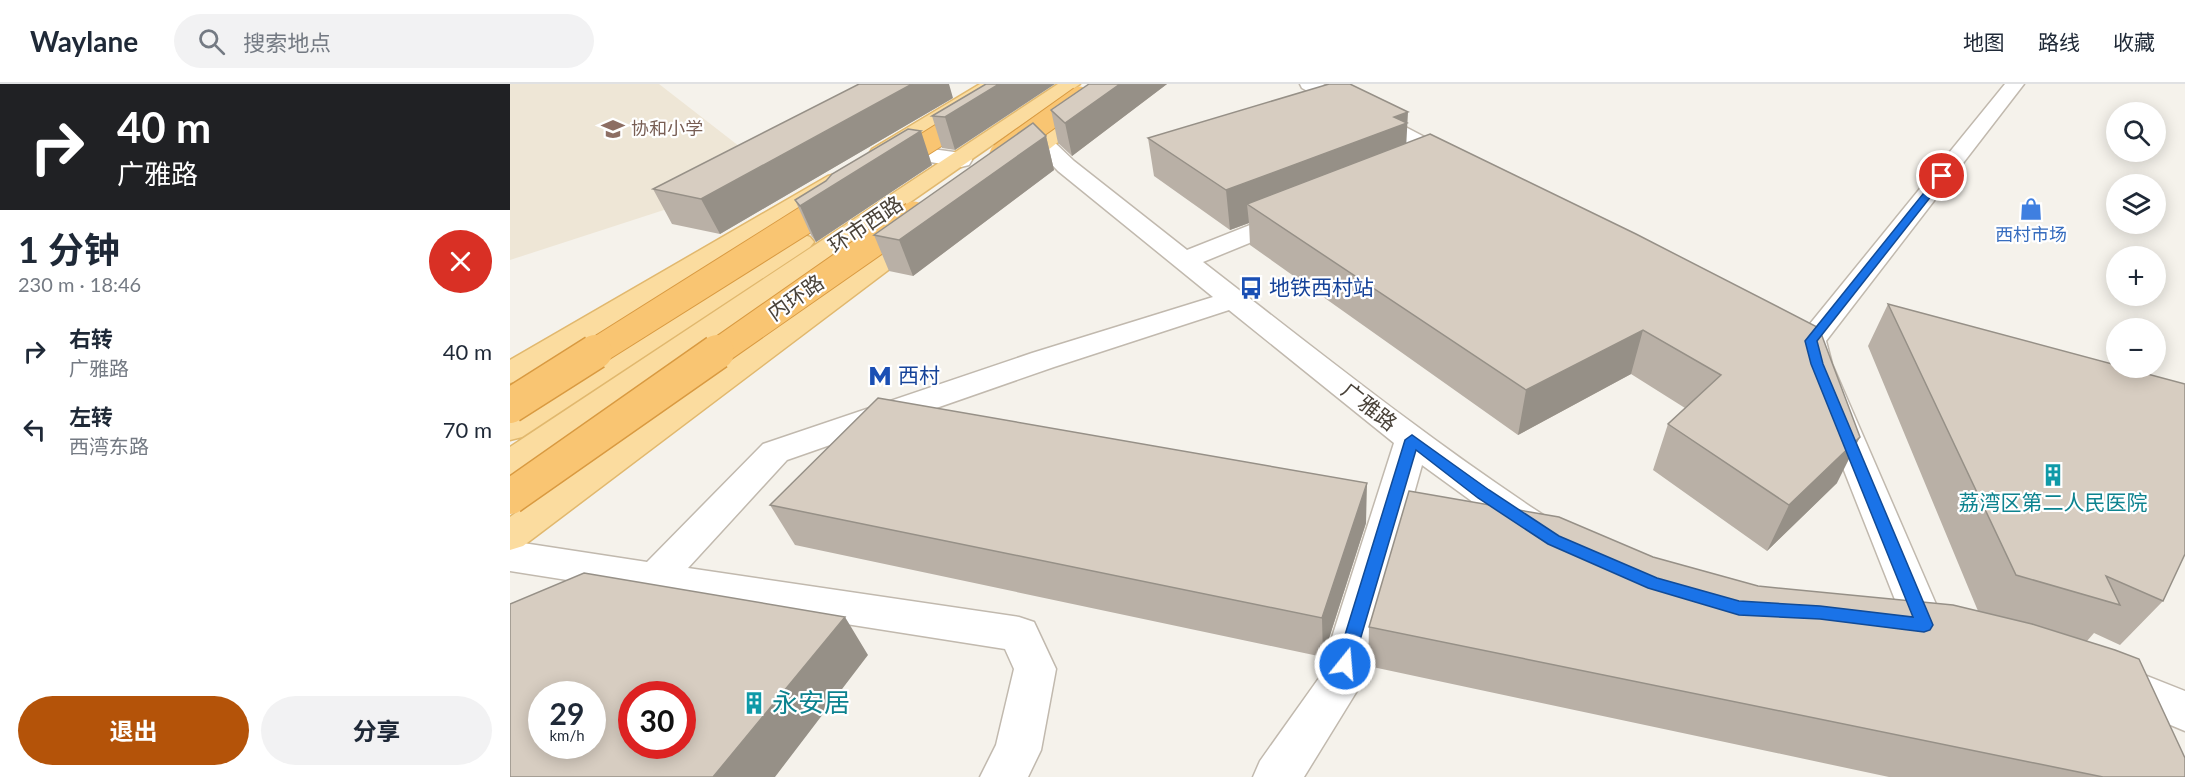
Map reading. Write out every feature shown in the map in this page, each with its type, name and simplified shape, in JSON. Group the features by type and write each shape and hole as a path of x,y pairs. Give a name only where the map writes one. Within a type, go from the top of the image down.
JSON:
{"highway":[{"path":"510,406 865,179 972,106 1019,93"},
{"name":"内环路","path":"510,497 1085,93"},
{"path":"510,380 865,179"}],"main road":[{"path":"510,374 889,149 972,106 993,84"},
{"name":"环市西路","path":"510,464 948,158 1019,93 1042,84"},
{"path":"1043,144 1019,93 1085,93 1122,84"},
{"path":"949,88 972,106"},
{"name":"环市西路","path":"1019,93 1085,93"},
{"path":"989,183 1043,144 1085,93"},
{"name":"环市西路","path":"510,429 639,346 948,158"},
{"path":"510,536 942,218"},
{"path":"510,388 639,346"}],"street":[{"path":"1309,84 1475,172"},
{"path":"1878,620 1940,629 1821,375 1800,336 2015,84"},
{"name":"广雅路","path":"1043,144 1065,166 1412,440 1484,494 1553,540 1572,549"},
{"path":"889,149 948,158"},
{"path":"1411,169 1443,156"},
{"path":"1185,260 1314,208"},
{"path":"655,578 775,452 1033,363 1234,299"},
{"path":"1277,777 1338,686 1412,440"},
{"path":"510,556 1019,634 1035,669 1018,750 1004,777"},
{"path":"2078,669 2185,711"}],"shaded area":[{"name":"协和小学","path":"510,84 659,84 775,174 510,260"}],"building":[{"path":"859,84 912,84 701,199 653,189"},
{"path":"986,84 999,84 945,117 932,116"},
{"path":"1089,84 1120,84 1065,123 1051,110"},
{"path":"1329,84 1350,84 1408,112 1394,117 1407,123 1226,190 1148,138"},
{"path":"1033,123 1046,136 899,240 874,235"},
{"path":"908,129 921,131 800,206 795,200 826,181 832,174"},
{"path":"1430,134 1636,234 1819,328 1860,437 1789,505 1668,424 1721,375 1643,330 1526,390 1247,204"},
{"name":"荔湾区第二人民医院","path":"1888,304 2106,362 2106,378 2162,378 2185,384 2185,554 2163,601 2106,576 2120,605 2016,575"},
{"path":"878,398 1367,483 1322,618 770,505"},
{"path":"1409,491 1559,517 1653,557 1758,586 1953,605 2032,624 2115,650 2139,659 2185,758 2185,777 2103,777 1369,627"},
{"path":"584,573 845,617 713,777 510,777 510,604"}],"place":[{"name":"协和小学","path":"613,129"},
{"name":"西村市场","path":"2031,209"},
{"name":"地铁西村站","path":"1251,288"},
{"name":"西村","path":"880,376"},
{"name":"荔湾区第二人民医院","path":"2053,475"},
{"name":"永安居","path":"754,703"}],"route":[{"path":"1345,664 1412,440 1484,494 1553,540 1654,584 1739,608 1820,613 1924,625 1817,364 1811,341 1942,176"}]}
